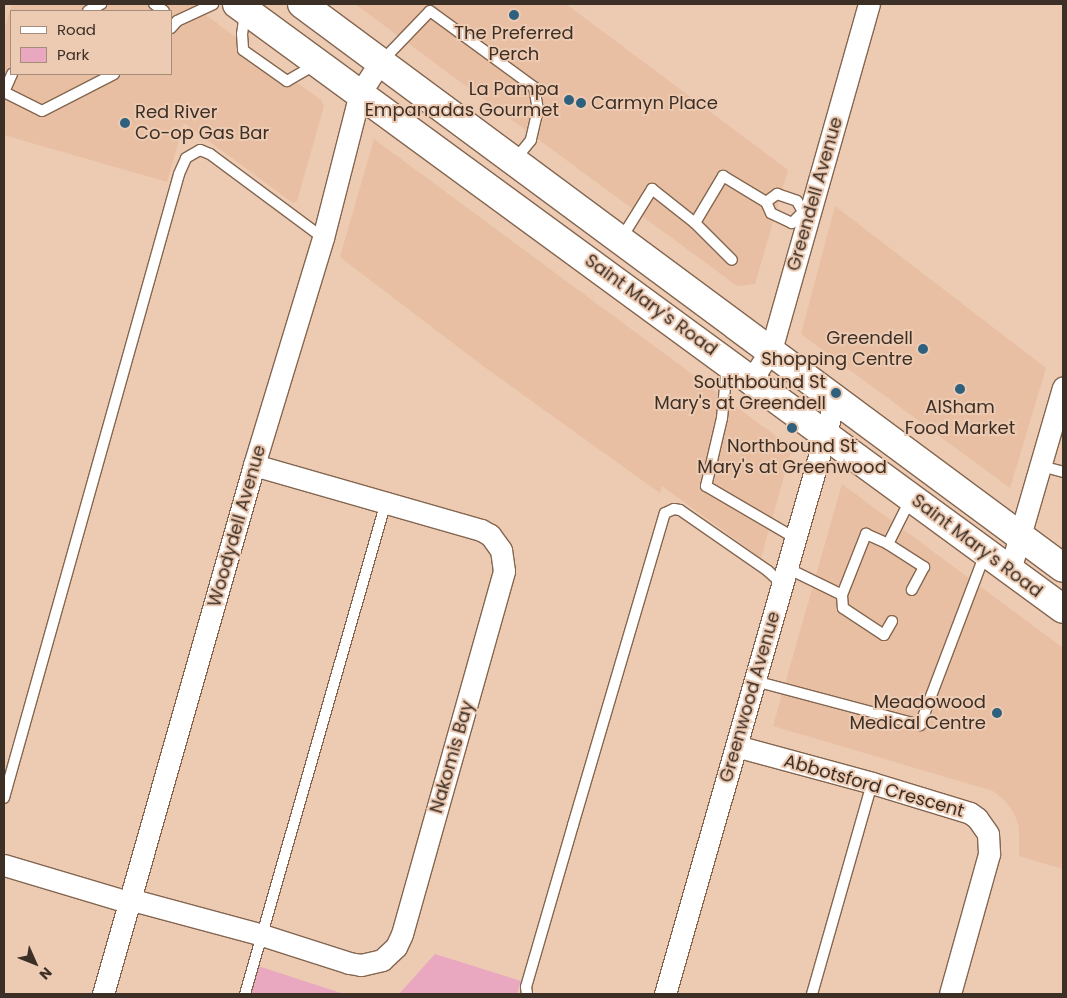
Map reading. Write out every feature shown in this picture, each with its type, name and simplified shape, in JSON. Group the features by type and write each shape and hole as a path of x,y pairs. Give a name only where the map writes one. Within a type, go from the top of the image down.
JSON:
{"main road":[{"name":"Saint Mary's Road","path":"302,4 1063,568"},
{"name":"Saint Mary's Road","path":"242,7 752,379 1063,609"}],"street":[{"name":"Greendell Avenue","path":"752,379 771,350 806,214 869,4"},
{"name":"Woodydell Avenue","path":"103,994 254,465 324,238 360,93 380,62"},
{"path":"1010,570 1063,388"},
{"name":"Greenwood Avenue","path":"665,994 835,400"},
{"name":"Nakomis Bay","path":"4,865 262,935 349,963 361,965 382,960 396,947 402,934 502,576 503,561 501,550 496,541 481,530 254,465"},
{"name":"Abbotsford Crescent","path":"736,746 872,783 970,813 983,824 988,834 989,854 950,994"}],"lane":[{"path":"90,10 101,4"},
{"path":"173,22 212,4"},
{"path":"380,62 430,10 534,87 538,109 531,140 514,161"},
{"path":"12,75 4,92 42,111 112,75"},
{"path":"4,798 176,183 186,158 200,150 210,154 324,238"},
{"path":"695,223 724,176 766,202 771,213 792,223 806,214 797,201 777,194 766,202"},
{"path":"621,240 652,189 695,223 732,260"},
{"path":"728,362 722,418 706,486 796,538"},
{"path":"1041,466 1063,472"},
{"path":"888,544 912,497"},
{"path":"245,994 386,502"},
{"path":"526,994 526,987 665,513 674,509 680,510 768,571 842,595"},
{"path":"892,621 884,635 843,608 842,595 866,534 888,544 924,567 912,590"},
{"path":"755,681 920,725 986,553"},
{"path":"812,994 872,783"}],"shaded area":[{"path":"12,4 191,4 321,100 324,106 297,201 293,203 184,123 167,182 4,135 4,30 10,10 10,75 172,75 172,10 10,10"},
{"path":"355,4 566,4 788,170 755,284 737,286"},
{"path":"374,139 792,448 761,558 662,486 660,493 483,366 340,257"},
{"path":"835,206 1046,368 1010,488 801,334"},
{"path":"842,484 1063,648 1063,869 1019,856 1019,827 1014,813 1005,801 993,791 773,726"}],"green space":[{"path":"435,954 521,981 517,994 399,994"},
{"path":"258,966 344,994 250,994"}],"place":[{"name":"The Preferred Perch","path":"514,15"},
{"name":"La Pampa Empanadas Gourmet","path":"569,100"},
{"name":"Carmyn Place","path":"581,103"},
{"name":"Red River Co-op Gas Bar","path":"125,123"},
{"name":"Greendell Shopping Centre","path":"923,349"},
{"name":"AlSham Food Market","path":"960,389"},
{"name":"Southbound St Mary's at Greendell","path":"836,393"},
{"name":"Northbound St Mary's at Greenwood","path":"792,428"},
{"name":"Meadowood Medical Centre","path":"997,713"}]}
